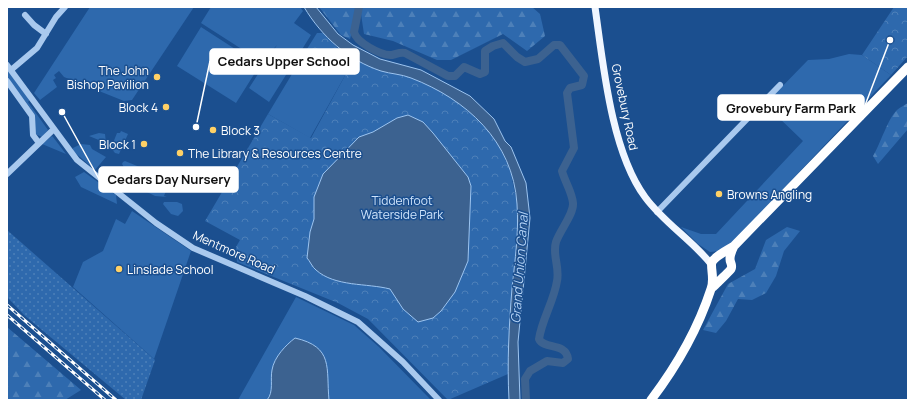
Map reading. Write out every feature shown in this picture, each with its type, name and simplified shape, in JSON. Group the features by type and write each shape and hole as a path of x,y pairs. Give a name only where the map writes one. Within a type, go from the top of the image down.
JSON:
{"highway":[{"path":"712,288 715,262 734,246 908,68"},
{"path":"651,400 684,350 712,288 722,276 728,274 731,270 732,265 730,260 734,246"},
{"path":"715,262 730,260"},
{"path":"715,262 722,276"}],"main road":[{"name":"Grovebury Road","path":"595,7 614,116 623,153 631,174 657,212 703,254 715,262"}],"street":[{"path":"9,68 32,54 56,17 65,7"},
{"path":"25,15 34,25 46,34"},
{"name":"Mentmore Road","path":"9,68 77,160 156,223 194,248 311,298 358,322 403,362 439,400"},
{"path":"7,81 32,116 34,135 39,143"},
{"path":"657,212 780,85"},
{"path":"766,100 777,110"},
{"path":"7,174 54,129"}],"green space":[{"path":"90,7 194,7 132,100 124,101 64,77 59,71 54,75 56,78 53,80 57,87 40,100 34,93"},
{"path":"211,7 300,7 303,11 294,23 311,35 269,102 249,88 277,45 262,62 201,23"},
{"path":"319,7 356,7 356,17 350,39 341,35"},
{"path":"360,7 532,7 540,14 545,36 527,51 503,34 451,60 437,60 393,41 364,34"},
{"path":"894,7 908,7 908,56 891,75 862,55"},
{"path":"201,27 260,65 236,103 177,66"},
{"name":"Tiddenfoot Waterside Park","path":"317,33 324,33 341,52 381,71 405,75 445,93 468,110 495,137 510,170 517,203 517,242 509,330 508,374 448,400 368,319 338,303 237,262 236,247 240,240 205,221 268,114 311,138 347,72 307,49"},
{"path":"307,49 347,72 310,138 268,114"},
{"path":"849,54 862,55 891,75 730,245 720,251 710,252 698,244 681,227 701,234 716,234 803,141 776,115 782,109 770,99 808,60 829,59"},
{"path":"7,69 30,100 28,102 48,130 42,137 35,134 31,109 7,77"},
{"path":"908,103 908,129 878,164 873,156 887,126 893,114"},
{"path":"121,131 128,134 119,154 115,153 111,148 117,133 120,133"},
{"path":"99,133 105,134 106,143 89,136"},
{"path":"52,136 53,137 66,154 42,144"},
{"path":"81,144 90,145 92,149 106,157 95,170 73,151 73,148"},
{"path":"125,161 142,168 149,175 143,187 136,184 130,178 122,164"},
{"path":"84,172 116,195 117,204 81,187 75,177"},
{"path":"149,180 167,188 164,196 167,197 155,196 147,192 146,188"},
{"path":"164,202 177,202 182,204 183,211 178,216 171,214 163,204"},
{"path":"132,211 191,251 154,359 73,287 83,262 103,251 116,219 125,224"},
{"path":"787,227 800,231 784,251 776,276 766,293 752,300 738,299 726,321 716,333 703,330 728,284 755,269 766,240"},
{"path":"7,230 155,360 141,400 126,400 24,315 7,297"},
{"path":"296,297 354,325 379,347 431,400 238,400"},
{"path":"7,327 81,390 65,400 7,400"}],"water":[{"name":"Grand Union Canal","path":"304,7 316,7 338,34 353,45 380,59 421,70 470,96 494,119 505,141 511,147 526,183 530,218 518,342 520,400 509,400 508,372 510,316 517,236 517,204 514,181 496,142 483,125 468,110 450,98 411,78 381,71 358,61 347,54 328,38"},
{"path":"408,115 423,122 433,133 468,177 471,186 468,261 455,292 441,311 433,318 418,322 403,309 390,289 352,284 332,279 316,270 307,258 310,232 314,219 314,197 323,174 359,137 373,132 397,118"},
{"path":"295,338 308,342 316,347 326,360 329,400 267,400 271,390 271,374 275,360 284,348"}],"waterway":[{"path":"359,7 354,32 359,40 364,44 387,55 405,53 448,76 455,76 464,67 480,74 485,72 485,51 493,46 503,43 517,57 525,62 538,59 554,45 560,45 584,76 582,85 570,88 567,93 574,148 562,171 571,195 573,207 556,242 555,252 558,276 539,339 545,344 563,350 568,359 563,363 547,361 530,371 525,379 526,400"}],"railway":[{"path":"7,305 116,400"},
{"path":"7,315 105,400"}],"place":[{"name":"Grovebury Farm Park","path":"890,40"},
{"name":"The John Bishop Pavilion","path":"157,77"},
{"name":"Block 4","path":"166,107"},
{"name":"Cedars Day Nursery","path":"62,112"},
{"name":"Cedars Upper School","path":"196,127"},
{"name":"Block 3","path":"213,130"},
{"name":"Block 1","path":"144,144"},
{"name":"The Library & Resources Centre","path":"180,153"},
{"name":"Browns Angling","path":"719,194"},
{"name":"Linslade School","path":"119,269"}]}
